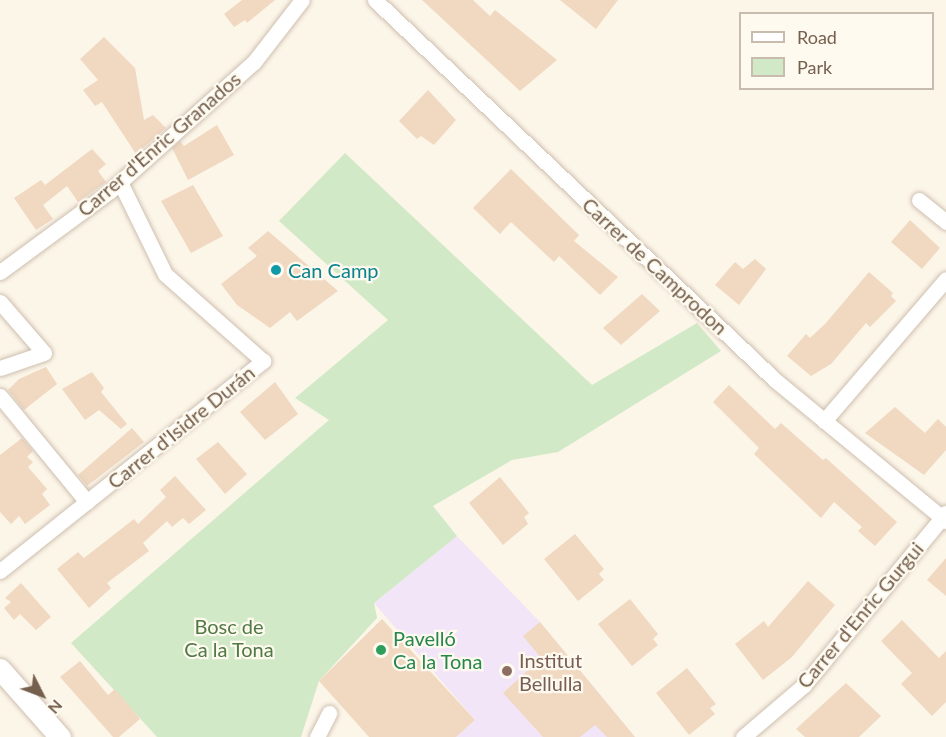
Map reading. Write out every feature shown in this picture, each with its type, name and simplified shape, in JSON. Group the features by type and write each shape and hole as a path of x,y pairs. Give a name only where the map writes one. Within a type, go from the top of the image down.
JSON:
{"street":[{"name":"Carrer d'Enric Granados","path":"0,272 120,182 254,62 302,0"},
{"name":"Carrer de Camprodon","path":"375,0 775,380 945,517"},
{"name":"Carrer d'Isidre Durán","path":"0,571 263,361 165,274 120,182"},
{"path":"919,200 946,222"},
{"path":"824,421 946,279"},
{"path":"0,302 44,353 0,368"},
{"path":"0,396 87,502"},
{"name":"Carrer d'Enric Gurgui","path":"743,737 804,685 945,517"},
{"path":"0,669 60,737"},
{"path":"317,737 329,713"}],"shaded area":[{"name":"Institut Bellulla","path":"457,536 540,622 635,737 456,737 475,720 374,603"}],"green space":[{"name":"Bosc de Ca la Tona","path":"345,153 592,385 697,323 721,351 558,452 512,460 433,506 457,536 374,603 377,618 319,681 301,737 157,737 71,643 329,420 295,398 388,320 279,221"}],"building":[{"path":"242,0 275,0 247,23 245,20 234,27 224,14"},
{"path":"422,0 473,0 490,16 495,10 557,60 520,91"},
{"path":"560,0 618,0 596,29"},
{"path":"104,37 135,68 144,120 153,115 166,128 136,154 102,102 95,106 83,90 98,80 80,59"},
{"path":"428,90 456,120 434,145 421,136 417,139 399,121"},
{"path":"217,125 234,155 188,180 172,148 180,141 184,146"},
{"path":"92,149 106,164 98,171 106,182 78,202 67,186 43,205 53,219 36,230 14,198 41,180 45,185"},
{"path":"511,169 579,235 574,241 618,277 600,295 559,256 554,262 511,222 500,234 473,208"},
{"path":"193,185 223,236 191,253 161,201"},
{"path":"910,220 940,248 922,269 891,242"},
{"name":"Can Camp","path":"268,231 338,291 297,321 290,312 270,328 237,305 221,284 257,256 248,248"},
{"path":"755,259 766,269 739,305 715,285 735,262 743,269"},
{"path":"869,272 893,293 891,296 896,301 870,327 866,323 831,364 811,376 787,356 806,334 810,338 826,323"},
{"path":"642,294 660,311 621,345 603,328"},
{"path":"46,367 57,384 24,410 8,390 19,379"},
{"path":"92,372 104,388 101,392 127,424 121,429 99,410 85,420 62,389"},
{"path":"275,382 298,414 265,440 240,412"},
{"path":"729,385 775,429 781,423 823,460 826,458 897,522 875,546 858,531 862,527 834,502 821,518 754,454 759,448 713,402"},
{"path":"895,407 925,433 938,419 946,427 946,450 924,475 865,433"},
{"path":"132,428 144,442 87,486 78,475"},
{"path":"22,438 33,451 27,457 33,462 28,467 47,489 42,494 50,505 25,524 19,516 11,524 0,512 0,455"},
{"path":"218,442 247,474 225,494 196,459"},
{"path":"175,476 206,510 189,524 183,518 172,527 167,521 143,543 149,551 107,583 111,588 89,608 57,569 78,552 84,558 134,519 138,524 166,497 160,490"},
{"path":"500,477 529,513 524,517 528,524 503,545 469,503"},
{"path":"575,534 604,569 599,574 604,580 578,601 544,559"},
{"path":"946,558 946,596 927,580"},
{"path":"808,581 835,605 792,657 763,680 735,644 764,621 768,627"},
{"path":"21,583 51,617 36,630 20,614 14,620 4,608 11,602 5,598"},
{"path":"630,599 658,634 653,639 658,645 632,666 598,624"},
{"name":"Pavelló Ca la Tona","path":"382,619 475,720 456,737 369,737 319,681"},
{"path":"902,620 939,658 946,651 946,702 932,716 901,684 912,673 881,641"},
{"path":"540,622 635,737 607,737 595,725 580,737 543,737 503,693 541,658 523,636"},
{"path":"80,661 108,695 115,689 140,719 119,737 113,737 60,677"},
{"path":"687,668 716,704 710,708 715,714 689,735 656,693"},
{"path":"846,683 881,716 859,737 805,737 796,729"}],"place":[{"name":"Can Camp","path":"276,270"},
{"name":"Pavelló Ca la Tona","path":"381,650"},
{"name":"Institut Bellulla","path":"507,671"}]}
